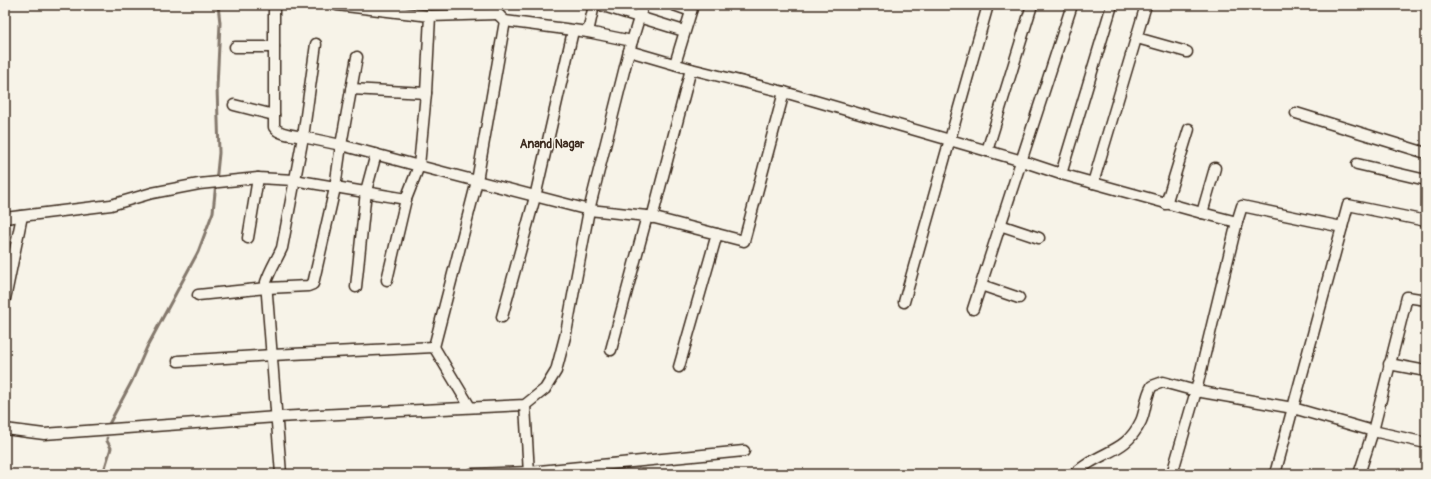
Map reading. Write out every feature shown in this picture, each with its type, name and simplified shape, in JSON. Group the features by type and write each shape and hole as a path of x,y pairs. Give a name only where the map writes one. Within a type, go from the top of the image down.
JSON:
{"street":[{"path":"274,5 273,123 276,130 341,145 589,210 649,217 744,240 784,92"},
{"path":"337,5 430,16 498,13 573,31 588,32 632,41"},
{"path":"588,32 594,5"},
{"path":"600,5 684,32"},
{"path":"5,429 44,434 277,417 525,405 545,389 556,371 566,333 589,210 629,51 643,5"},
{"path":"674,5 692,8 675,64"},
{"path":"904,302 951,141 988,5"},
{"path":"987,151 1032,5"},
{"path":"973,309 1072,5"},
{"path":"1061,174 1112,5"},
{"path":"1093,183 1146,5"},
{"path":"470,407 434,347 477,181 498,13"},
{"path":"387,280 406,199 419,166 426,93 430,16"},
{"path":"502,317 535,197 573,31"},
{"path":"1137,38 1187,52"},
{"path":"280,474 266,282 282,248 302,137 316,44"},
{"path":"235,46 274,47"},
{"path":"629,51 691,69 784,92 1022,161 1061,174 1202,214 1237,222"},
{"path":"198,295 267,288 308,286 313,284 336,188 341,145 357,57"},
{"path":"611,350 691,69"},
{"path":"351,89 426,93"},
{"path":"234,105 274,115"},
{"path":"1296,114 1426,153"},
{"path":"1166,204 1188,129"},
{"path":"356,287 366,191 376,154"},
{"path":"1357,164 1426,180"},
{"path":"1202,214 1215,168"},
{"path":"5,218 111,205 152,193 208,183 258,178 294,180 406,199"},
{"path":"248,238 258,178"},
{"path":"1274,474 1348,205 1426,221"},
{"path":"1172,474 1196,391 1242,206 1342,227"},
{"path":"5,298 22,216"},
{"path":"1000,226 1039,238"},
{"path":"679,367 717,234"},
{"path":"981,285 1019,298"},
{"path":"1359,474 1373,431 1407,297 1426,300"},
{"path":"178,361 434,347"},
{"path":"1389,364 1426,371"},
{"path":"1074,474 1090,463 1121,447 1127,441 1136,430 1142,419 1149,390 1152,386 1163,382 1196,391 1293,408 1373,431 1426,443"},
{"path":"525,405 529,473"},
{"path":"472,474 529,473 744,451"}],"waterway":[{"path":"109,424 132,381 147,347 198,252 213,212 219,153 217,87 220,23 218,5"},
{"path":"103,474 111,448 107,438"}],"district":[{"name":"Anand Nagar","path":"552,144"}]}
